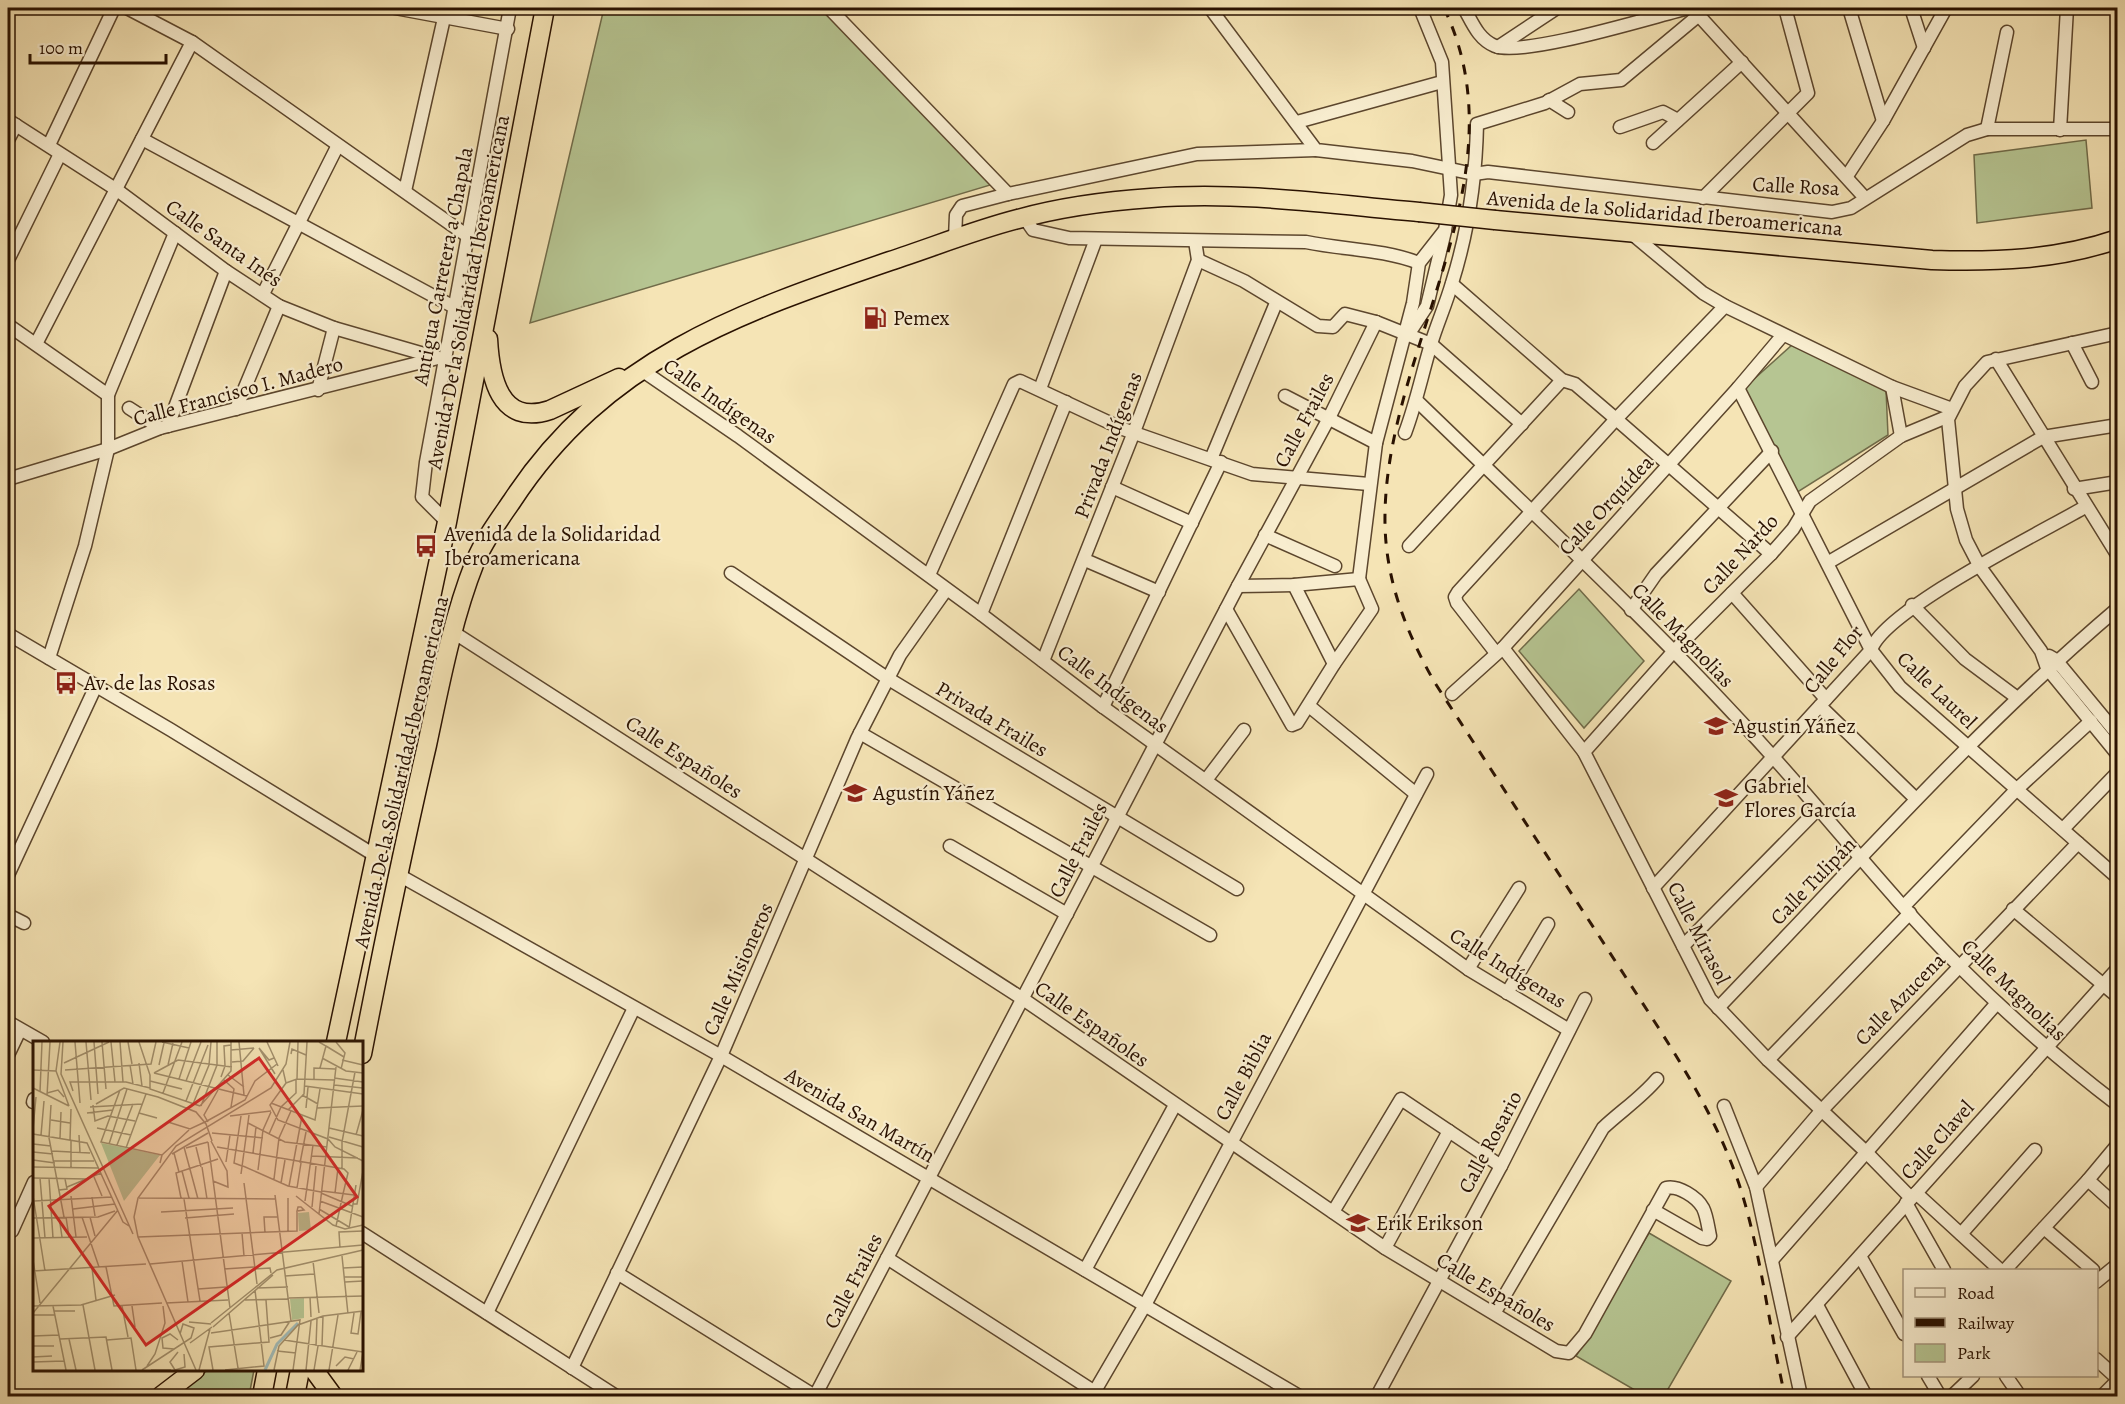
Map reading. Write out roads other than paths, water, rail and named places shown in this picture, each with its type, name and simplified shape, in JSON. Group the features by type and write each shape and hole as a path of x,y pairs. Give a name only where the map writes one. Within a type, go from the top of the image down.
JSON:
{"highway":[{"name":"Avenida De la Solidaridad Iberoamericana","path":"336,1041 447,522 545,8"},
{"name":"Avenida De la Solidaridad Iberoamericana","path":"363,1049 397,874 453,632 475,561 489,534 522,485 554,445 640,369 690,340 759,309 955,238 1024,217 1149,198 1207,195"},
{"name":"Avenida de la Solidaridad Iberoamericana","path":"1207,195 1260,197 1892,257 1993,262 2064,253 2118,239"},
{"path":"487,316 490,363 494,382 508,404 522,412 541,413 550,410 640,369"},
{"path":"161,1396 194,1371"},
{"path":"262,1396 267,1371"},
{"path":"295,1396 300,1371"},
{"path":"315,1371 333,1396"}],"street":[{"path":"8,12 10,8"},
{"path":"49,145 114,8"},
{"path":"127,8 192,42 337,147 405,190 469,237"},
{"path":"395,8 508,29"},
{"name":"Antigua Carretera a Chapala","path":"447,522 422,497 441,357 469,237 510,8"},
{"path":"829,8 1008,194"},
{"path":"1210,8 1316,150"},
{"path":"1406,335 1427,306 1445,238 1444,230 1451,195 1442,62 1420,8"},
{"path":"1464,8 1476,31 1497,47 1538,46 1693,10"},
{"path":"1497,47 1557,8"},
{"path":"1703,198 1808,93 1808,86 1785,8"},
{"path":"1849,8 1883,121"},
{"path":"1911,8 1924,48"},
{"path":"1847,176 1883,121 1946,8"},
{"path":"2060,130 2067,8"},
{"path":"1693,10 1789,112 1864,198"},
{"path":"1405,433 1417,401 1431,344 1452,284 1464,238 1474,174 1477,124 1550,100 1580,84 1621,80 1693,10"},
{"path":"405,190 444,18"},
{"path":"1987,129 2007,32"},
{"path":"36,344 192,42"},
{"path":"1653,143 1743,62"},
{"path":"1297,122 1442,82"},
{"path":"1550,100 1568,112"},
{"path":"1620,127 1663,112 1678,120"},
{"path":"8,140 12,122"},
{"name":"Calle Santa Inés","path":"12,122 117,190 226,271 279,306 334,328 441,357"},
{"name":"Calle Rosa","path":"955,238 956,215 962,206 1197,154 1316,150 1412,161 1474,174 1488,172 1832,212 1851,208 1967,135 1987,129 2118,129"},
{"path":"142,139 454,307"},
{"path":"263,294 300,225 337,147"},
{"path":"8,260 60,154"},
{"path":"1024,217 1033,230 1069,238 1306,242 1337,249 1366,249 1398,255 1419,263"},
{"path":"1226,609 1288,721 1292,725 1297,723 1372,609 1359,579 1369,484 1376,443 1406,335 1419,263 1444,230"},
{"path":"1628,231 1702,292 1725,306 1782,336 1951,412"},
{"path":"49,658 85,546 108,449 108,396 175,234"},
{"path":"1040,389 1096,239"},
{"name":"Privada Indígenas","path":"1043,661 1085,560 1198,260 1195,241"},
{"path":"1198,260 1244,281 1276,303 1327,329 1333,327 1345,314 1376,322 1431,344 1522,424"},
{"path":"129,408 164,427 226,271"},
{"path":"1452,284 1562,380 1575,384 1771,554"},
{"path":"1103,707 1192,523 1276,303"},
{"path":"236,409 279,306"},
{"path":"1533,512 1616,419 1725,306"},
{"name":"Calle Frailes","path":"815,1396 1238,586 1328,420 1376,322"},
{"path":"8,325 108,396"},
{"path":"318,390 334,328"},
{"path":"2118,333 1996,359 1979,368 1951,412 1957,509 1966,540 1980,567 2041,651 2118,735"},
{"name":"Calle Orquídea","path":"1452,694 1499,650 1669,465 1782,336"},
{"path":"2072,343 2092,382"},
{"name":"Calle Francisco I. Madero","path":"8,479 108,449 164,427 318,390 441,357"},
{"path":"1996,359 2085,507 2112,537 2118,556"},
{"name":"Calle Indígenas","path":"640,369 929,575 1103,707 1468,969 1569,1030"},
{"path":"1409,546 1562,380"},
{"path":"929,575 1016,382 1024,381 1134,432 1252,474 1369,484"},
{"path":"1892,387 1901,436"},
{"name":"Calle Laurel","path":"1738,388 1828,562 1870,650 1900,687 2016,790 2115,871"},
{"path":"1285,396 1376,443"},
{"name":"Calle Magnolias","path":"1417,401 1533,512 1673,652 1774,758 1817,810 1959,966 2045,1048 2118,1105"},
{"path":"981,614 1066,402"},
{"name":"Calle Nardo","path":"1584,752 1673,652 1793,530 1810,501 1901,436 1951,412"},
{"path":"1828,562 2043,437 2118,425"},
{"path":"1631,610 1656,574 1772,451"},
{"path":"2074,489 2118,482"},
{"path":"1112,487 1192,523"},
{"name":"Calle Flor","path":"1653,888 1774,758 1870,650 1881,632 1912,605 2085,507"},
{"name":"Calle Mirasol","path":"1533,512 1455,597 1467,620 1499,650 1584,752 1683,946 1718,1008 1768,1060 1866,1152 1911,1198 1960,1234 1999,1269"},
{"path":"1265,535 1335,566"},
{"path":"1085,560 1159,592"},
{"name":"Privada Frailes","path":"731,573 887,678 1237,889"},
{"path":"1238,586 1294,585 1359,579"},
{"path":"1294,585 1334,664"},
{"name":"Calle Misioneros","path":"572,1368 721,1056 860,733 900,655 946,590"},
{"path":"1732,592 1823,702 1916,799"},
{"path":"1912,605 1965,659 2016,698"},
{"name":"Calle Tulipán","path":"1718,1008 1862,859 1966,746 2052,664 2118,608"},
{"name":"Calle Españoles","path":"453,632 1023,999 1385,1248 1495,1312 1556,1351 1564,1354 1574,1350 1653,1210 1666,1188 1673,1186 1702,1205 1710,1236 1707,1239 1702,1238 1653,1210"},
{"path":"8,634 95,688 171,730 376,856"},
{"path":"2052,664 2091,721 2118,755"},
{"path":"8,875 95,688"},
{"path":"1309,706 1416,794"},
{"path":"1768,1060 2016,790 2091,721"},
{"path":"1206,780 1244,729"},
{"path":"860,733 1210,935"},
{"path":"2063,829 2118,772"},
{"name":"Calle Biblia","path":"1094,1394 1145,1305 1427,774"},
{"path":"1683,946 1817,810"},
{"name":"Calle Azucena","path":"1756,1187 1821,1111 2078,843"},
{"path":"950,846 1067,914"},
{"name":"Avenida San Martín","path":"397,874 721,1056 1299,1396"},
{"path":"1468,969 1519,888"},
{"path":"2013,909 2118,997"},
{"path":"8,915 24,923"},
{"path":"1508,993 1548,924"},
{"name":"Calle Clavel","path":"1787,1337 2118,968"},
{"name":"Calle Rosario","path":"1377,1396 1438,1279 1501,1166 1585,999"},
{"path":"1772,1260 1997,1003"},
{"path":"487,1313 634,1008"},
{"path":"8,1022 41,1041"},
{"path":"8,1054 20,1030"},
{"path":"1495,1312 1603,1128 1624,1108 1638,1100 1657,1079"},
{"path":"1333,1212 1401,1099 1501,1166"},
{"path":"1085,1270 1175,1104"},
{"path":"1724,1106 1756,1187 1801,1396"},
{"path":"1385,1248 1449,1131"},
{"path":"2006,1269 2118,1144"},
{"path":"1960,1234 2035,1150"},
{"path":"2088,1180 2118,1207"},
{"path":"12,1231 33,1184"},
{"path":"1911,1198 1944,1269"},
{"path":"2044,1228 2089,1269"},
{"path":"363,1234 616,1396"},
{"path":"1860,1256 1903,1331"},
{"path":"887,1258 1094,1394"},
{"path":"2098,1275 2118,1264"},
{"path":"617,1274 815,1396"},
{"path":"1817,1305 1866,1396"},
{"path":"2098,1360 2118,1380 2102,1396"},
{"path":"1929,1377 1940,1396"},
{"path":"1952,1396 1972,1377"},
{"path":"2007,1377 2020,1396"}],"railway":[{"path":"1444,8 1465,72 1469,137 1461,201 1444,266 1404,395 1390,459 1385,524 1386,545 1394,587 1407,626 1435,683 1658,1027 1715,1126 1733,1168 1748,1216 1785,1396"}],"place":[{"name":"Pemex","path":"875,318"},
{"name":"Avenida de la Solidaridad Iberoamericana","path":"426,546"},
{"name":"Av. de las Rosas","path":"66,683"},
{"name":"Agustin Yáñez","path":"1716,726"},
{"name":"Agustín Yáñez","path":"855,793"},
{"name":"Gabriel Flores García","path":"1726,798"},
{"name":"Erik Erikson","path":"1358,1223"}]}
